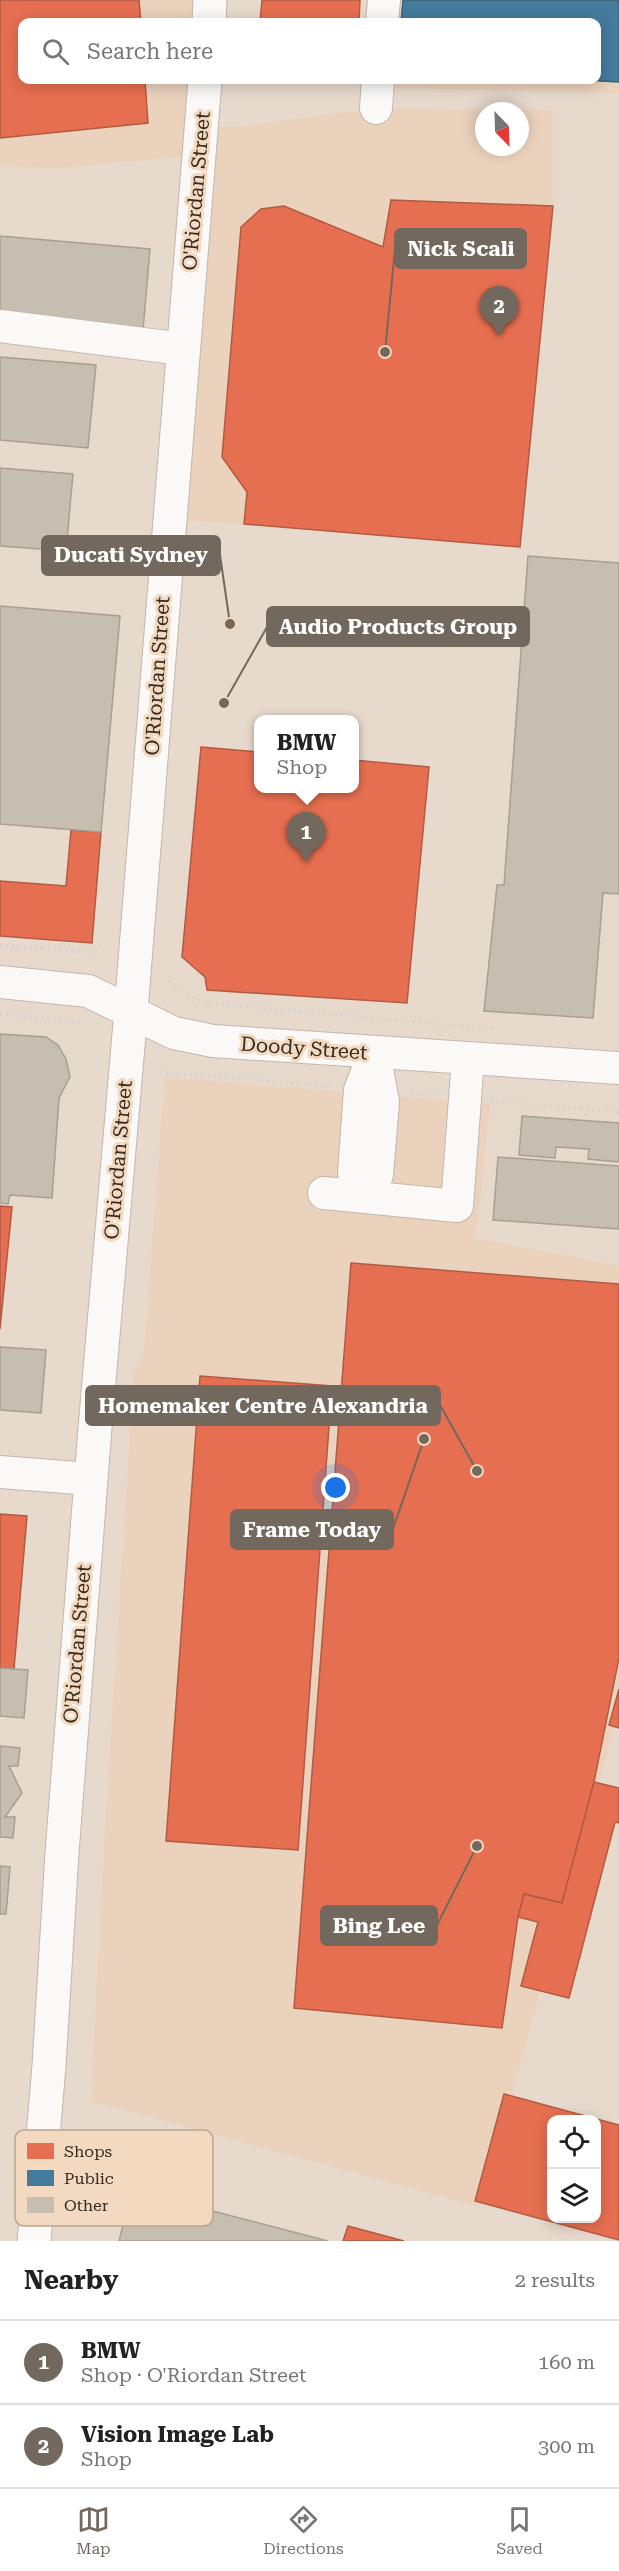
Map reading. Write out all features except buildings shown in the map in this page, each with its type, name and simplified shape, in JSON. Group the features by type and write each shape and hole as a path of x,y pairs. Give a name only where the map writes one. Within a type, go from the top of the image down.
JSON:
{"main road":[{"path":"209,18 210,0"},
{"name":"O'Riordan Street","path":"44,2130 63,1831 205,84"},
{"name":"O'Riordan Street","path":"34,2241 35,2226"}],"street":[{"path":"382,18 384,0"},
{"path":"0,326 183,349"},
{"name":"Doody Street","path":"0,982 88,991 174,1033 213,1041 619,1068"},
{"path":"361,1196 354,1173 360,1089 374,1053"},
{"path":"324,1193 457,1206 468,1058"},
{"path":"0,1472 91,1479"}],"path":[{"path":"0,945 101,953"},
{"name":"Doody Street","path":"168,981 197,1000 228,1005 504,1029"},
{"path":"0,1014 88,1020"}],"shaded area":[{"path":"0,0 210,0 209,18 18,18 18,84 205,84 202,128 243,126 376,108 475,109 475,156 529,156 529,110 553,110 553,206 520,547 169,519 199,155 60,168 0,166"},
{"path":"403,0 619,0 619,93 395,88 396,84 601,84 601,18 401,18"},
{"path":"165,1077 490,1104 476,1238 619,1266 619,1698 616,1722 480,2207 213,2134 213,2130 197,2130 91,2101 105,1829 134,1373 144,1352"}],"place":[{"name":"Vision Image Lab","path":"499,336"},
{"name":"Nick Scali","path":"385,352"},
{"name":"Ducati Sydney","path":"230,624"},
{"name":"Audio Products Group","path":"224,703"},
{"name":"BMW","path":"306,862"},
{"name":"Frame Today","path":"424,1439"},
{"name":"Homemaker Centre Alexandria","path":"477,1471"},
{"name":"Bing Lee","path":"477,1846"}]}
